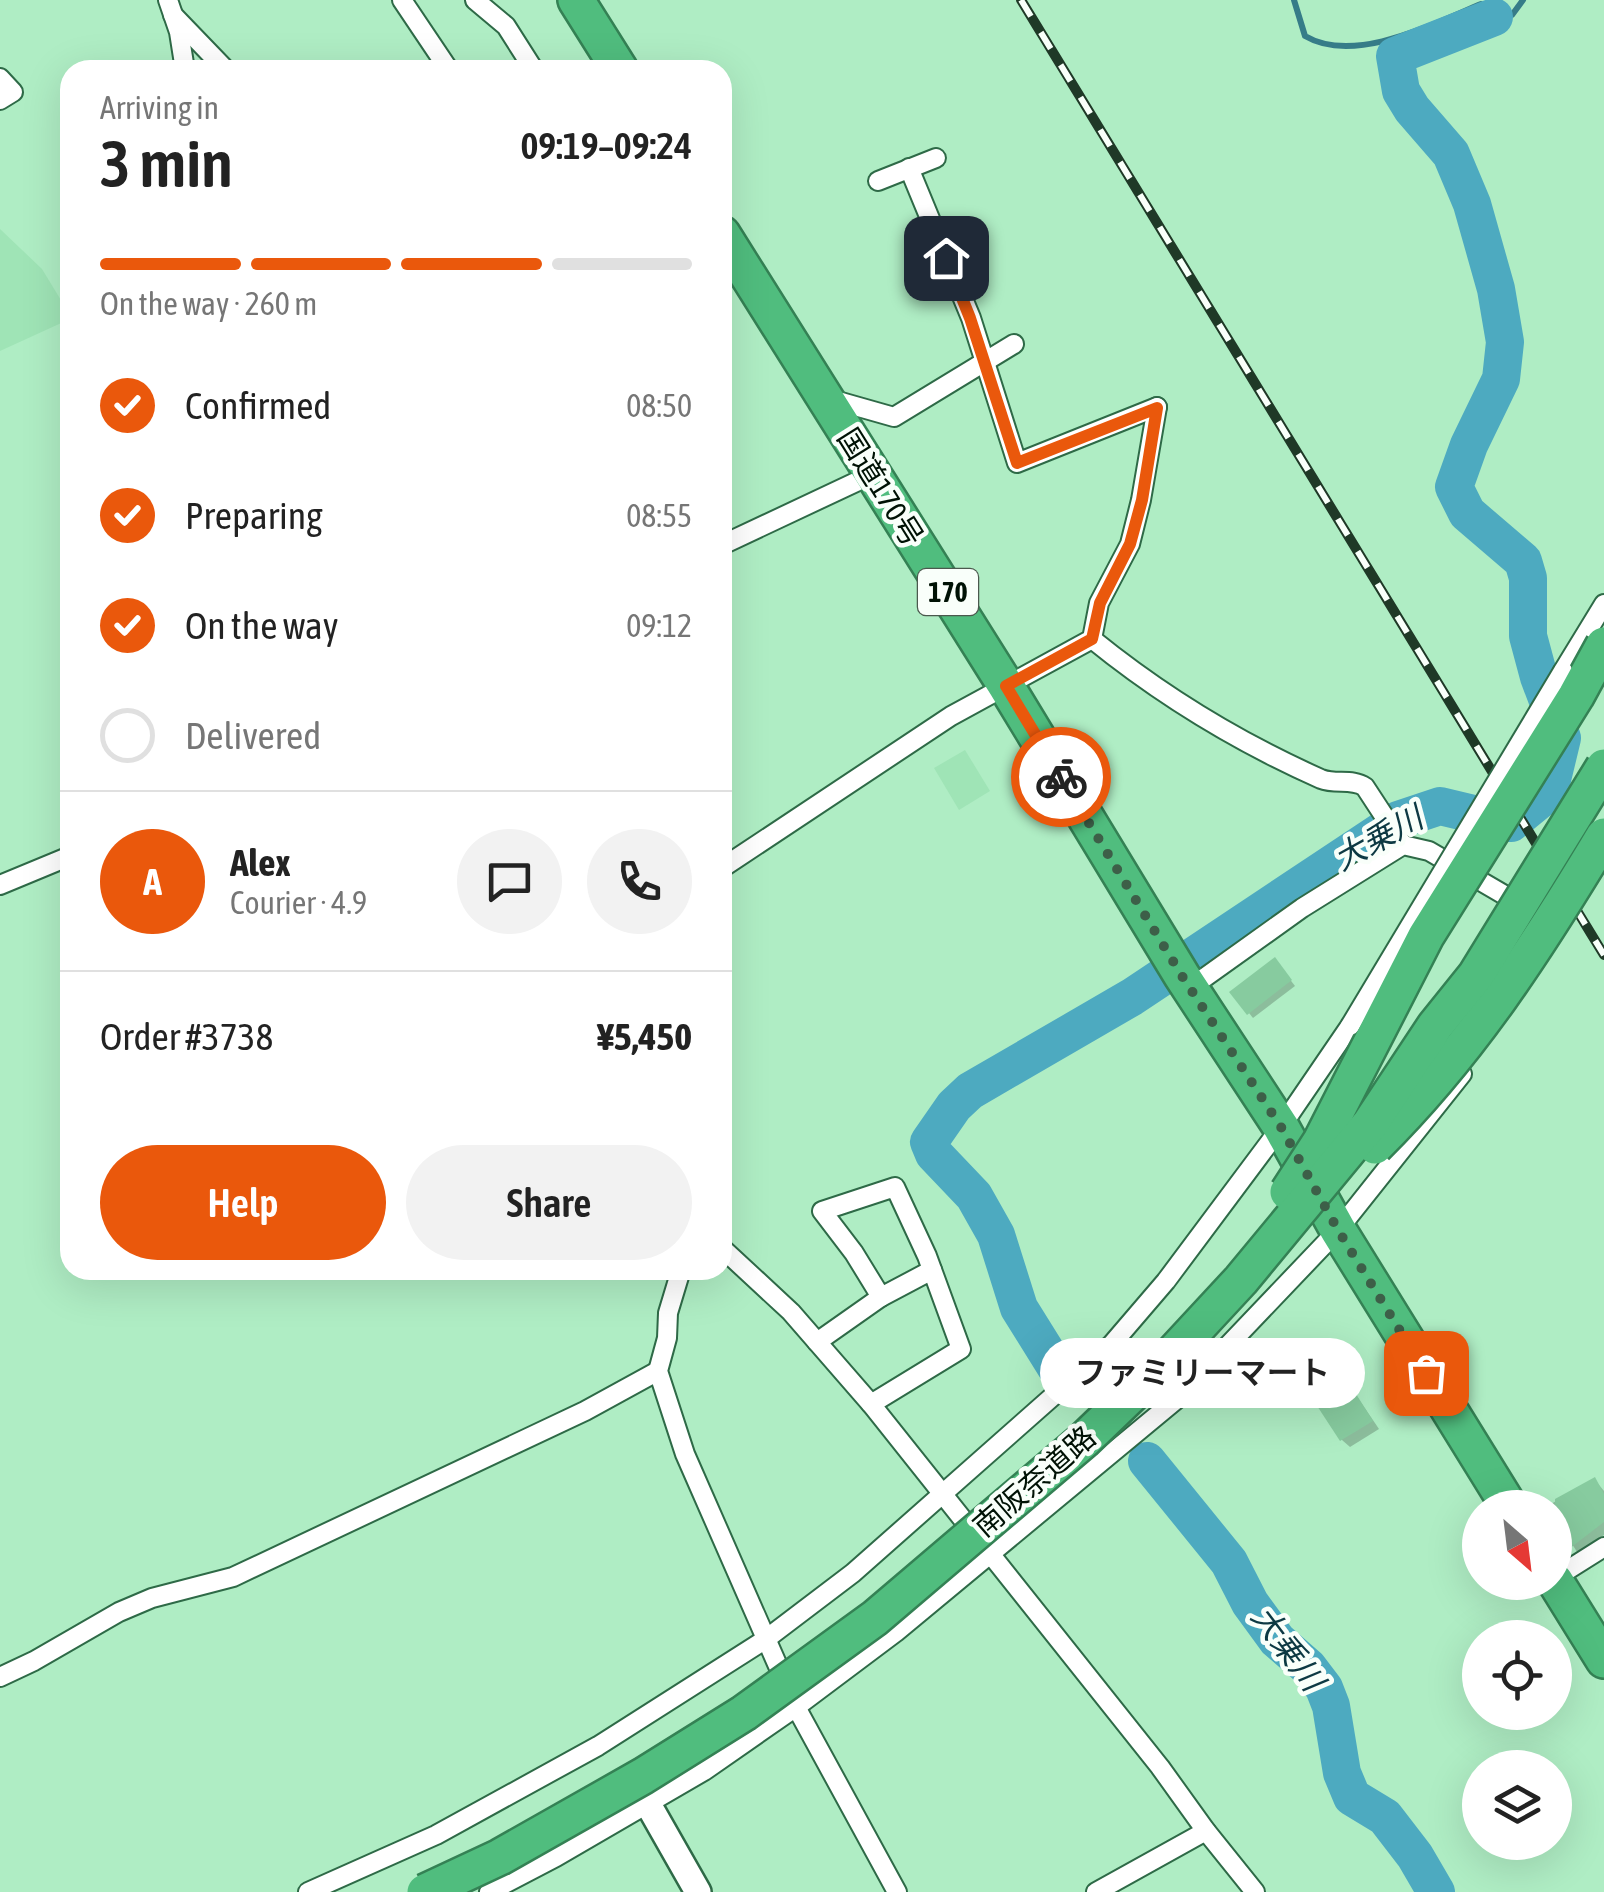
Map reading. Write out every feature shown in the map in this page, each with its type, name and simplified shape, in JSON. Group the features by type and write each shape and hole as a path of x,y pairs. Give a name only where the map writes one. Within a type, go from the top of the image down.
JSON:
{"highway":[{"path":"576,0 614,60"},
{"name":"国道170号","path":"732,250 1180,972 1281,1127 1338,1230 1499,1490"},
{"path":"1084,1440 1228,1270 1301,1175 1426,936 1576,696 1591,646"},
{"name":"南阪奈道路","path":"425,1892 500,1857 644,1776 744,1713 874,1618 1084,1440 1164,1363 1241,1280 1370,1124 1435,1026 1476,975 1604,767"},
{"name":"南阪奈道路","path":"458,1892 506,1870 734,1734 887,1627 1157,1393 1255,1296 1375,1146 1506,950 1604,792"},
{"path":"1375,1146 1426,1096 1506,992 1604,836"},
{"path":"1568,1600 1604,1660"}],"street":[{"path":"402,0 442,60"},
{"path":"474,0 506,26 528,60"},
{"path":"170,7 183,60"},
{"path":"170,7 217,60"},
{"path":"0,78 13,92 0,100"},
{"path":"878,181 936,158"},
{"path":"732,861 951,716 1092,639 1100,603 1130,544 1142,500 1157,408 1017,463 970,318 909,168"},
{"path":"825,397 894,417 1014,344"},
{"path":"732,539 874,474"},
{"path":"308,1892 436,1835 598,1746 766,1639 853,1573 1112,1344 1166,1281 1281,1127 1350,1026 1563,670 1591,646 1604,604"},
{"path":"1092,639 1128,668 1220,727 1326,781 1357,782 1365,787 1394,831 1564,930"},
{"path":"1591,646 1604,662"},
{"path":"1180,972 1302,908 1394,831"},
{"path":"0,886 60,860"},
{"path":"488,1892 704,1771 796,1708 896,1632 1177,1399 1338,1230 1431,1116 1564,930 1604,867"},
{"path":"870,1404 961,1349 895,1187 822,1211 881,1296"},
{"path":"732,1257 790,1312 870,1404 1255,1892"},
{"path":"817,1342 881,1296 932,1270"},
{"path":"678,1280 658,1371 684,1454 796,1708 897,1892"},
{"path":"0,1676 34,1661 118,1612 152,1598 233,1578 585,1412 658,1371"},
{"path":"1572,1568 1604,1547"},
{"path":"648,1804 698,1892"},
{"path":"1096,1892 1206,1831"}],"shaded area":[{"path":"0,229 42,269 60,299 60,324 0,351"},
{"path":"965,750 990,791 959,810 934,768"}],"building":[{"path":"1275,957 1292,980 1247,1015 1229,992"},
{"path":"1341,1370 1373,1421 1340,1441 1308,1392"},
{"path":"1595,1477 1604,1494 1604,1522 1572,1547 1572,1490"}],"waterway":[{"path":"1294,0 1305,36 1325,44 1346,46 1370,44 1417,31 1481,4 1494,17 1512,15 1523,0"},
{"name":"大乗川","path":"1057,1369 1019,1308 996,1235 974,1196 934,1154 929,1142 954,1106 970,1091 1132,997 1398,820 1440,806 1511,823 1549,792 1562,738 1528,636 1528,578 1523,561 1467,513 1454,487 1469,445 1501,379 1505,342 1496,289 1472,204 1451,154 1401,91 1395,56 1494,17"},
{"name":"大乗川","path":"1147,1461 1229,1562 1250,1603 1277,1640 1308,1667 1324,1688 1331,1706 1342,1773 1352,1797 1385,1817 1436,1892"}],"railway":[{"path":"1021,0 1604,955"}],"way so far":[{"path":"1061,777 1182,976 1281,1127 1338,1230 1426,1373"}],"place":[{"name":"ファミリーマート","path":"1426,1373"}],"route":[{"path":"946,258 970,318 1017,463 1157,408 1142,500 1130,544 1100,603 1092,639 1006,686 1061,777"}]}
